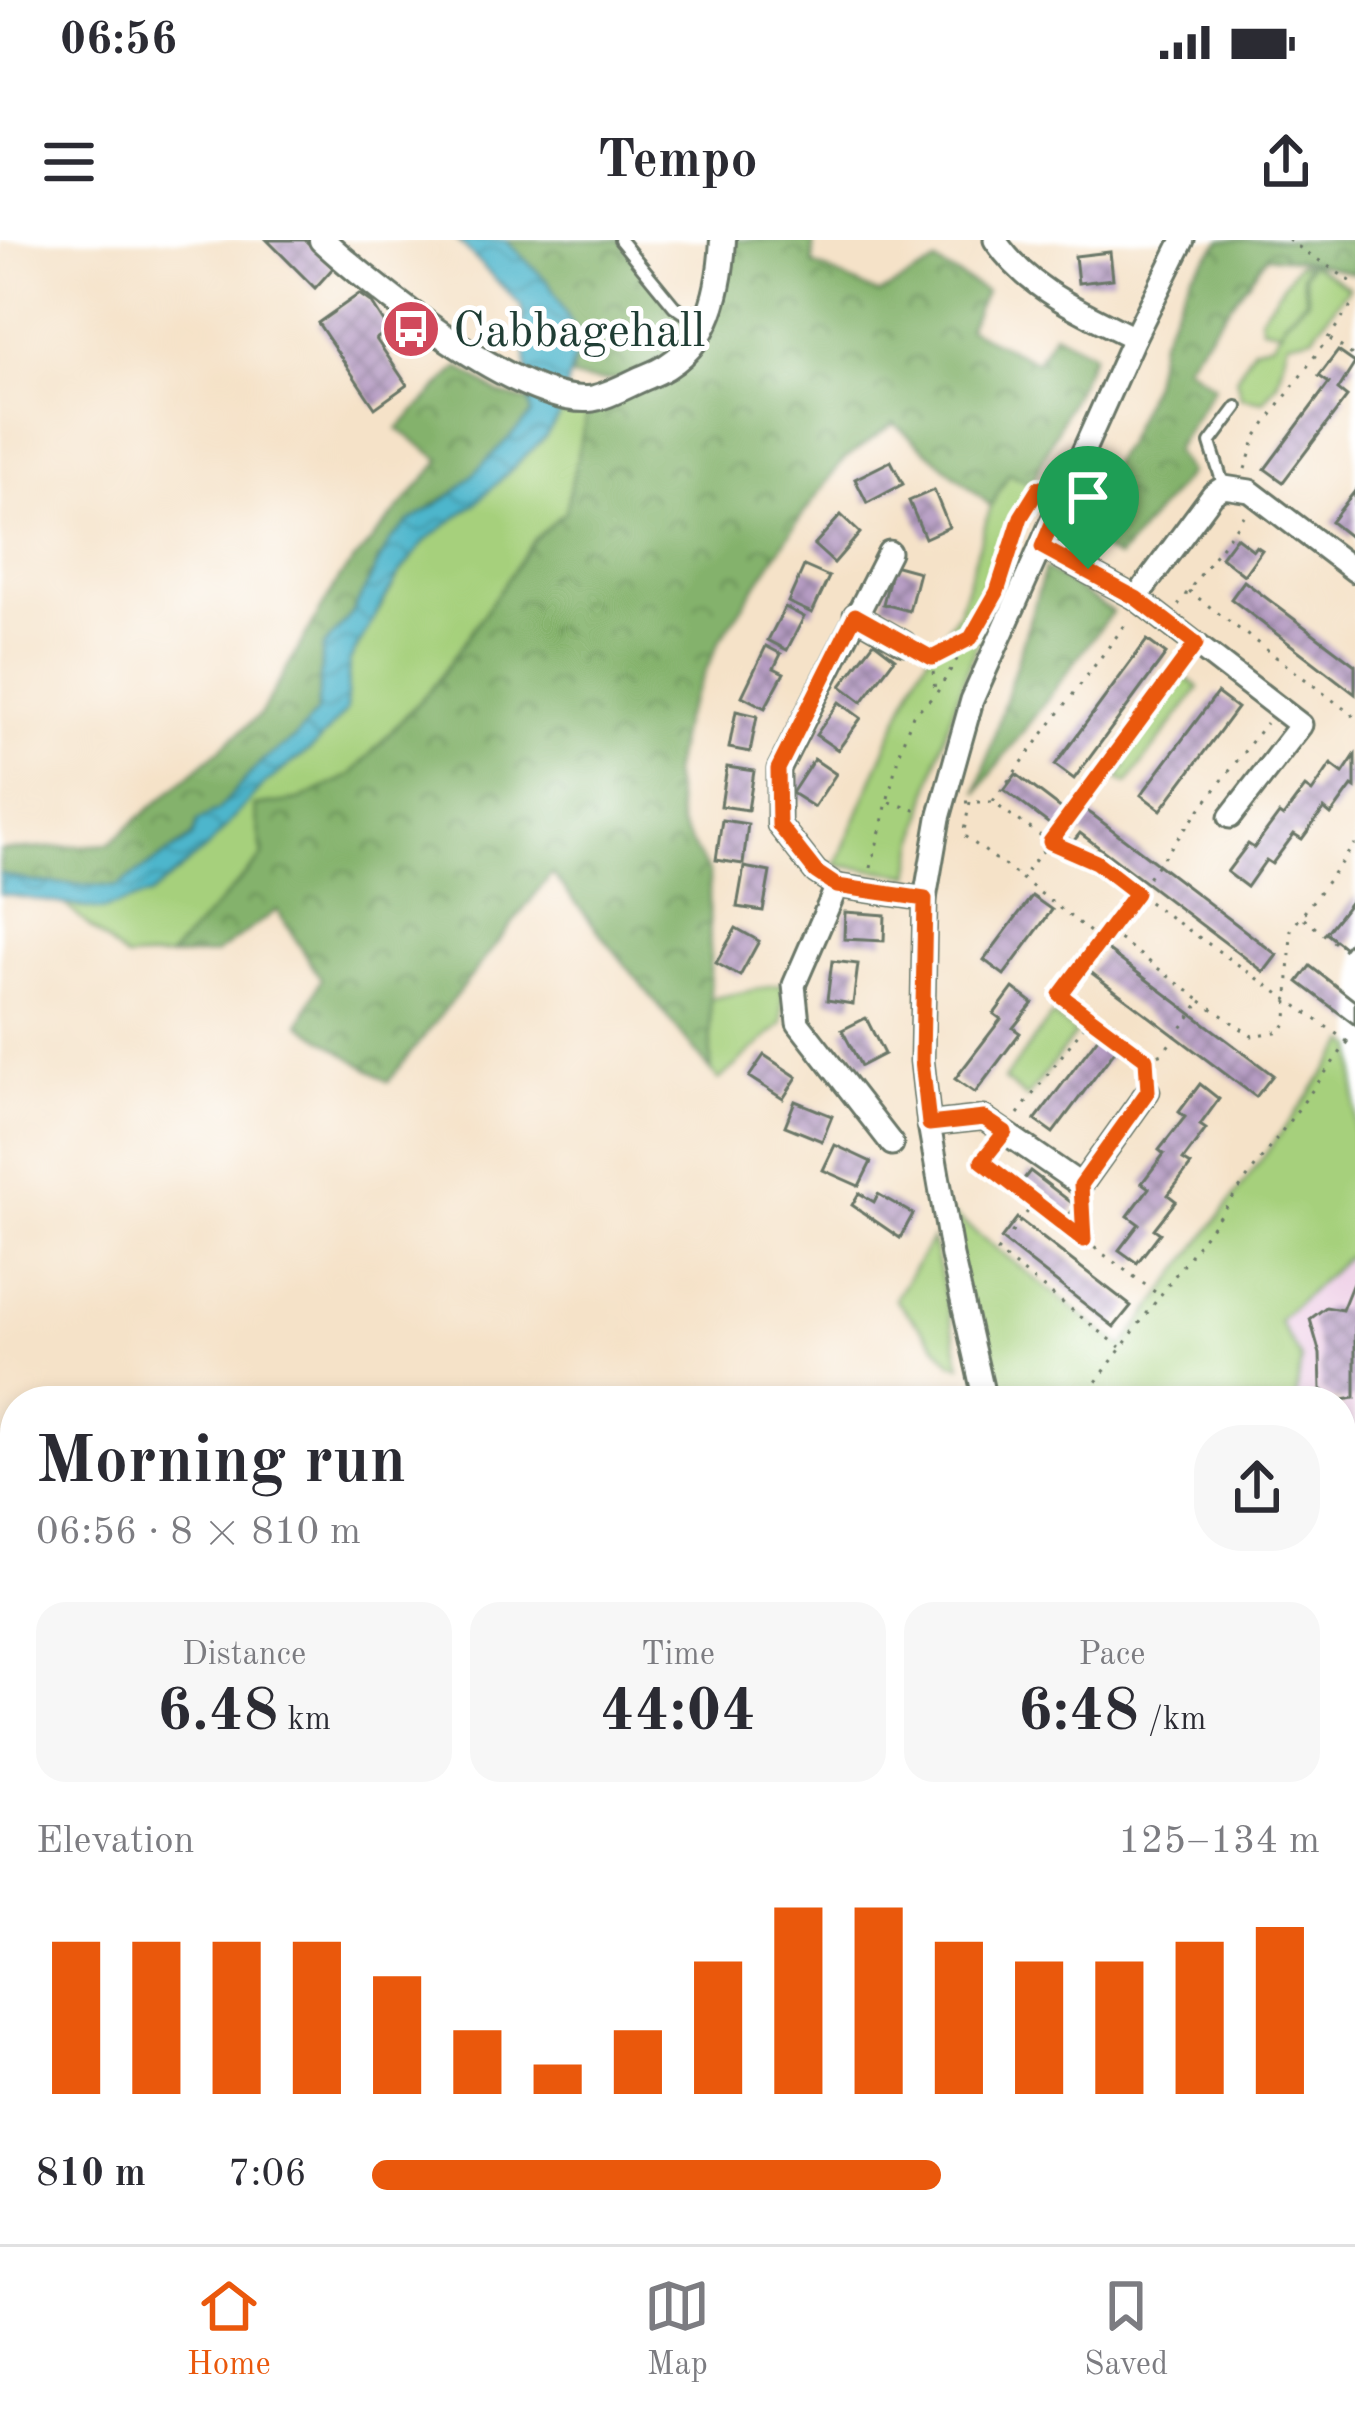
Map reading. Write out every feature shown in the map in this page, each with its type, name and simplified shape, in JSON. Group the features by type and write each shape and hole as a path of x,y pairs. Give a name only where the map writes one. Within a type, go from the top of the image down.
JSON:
{"street":[{"path":"322,240 377,290 470,353 556,394 590,399 660,371 705,327 721,286 723,240"},
{"path":"995,240 1014,268 1059,300 1134,338"},
{"path":"982,1386 929,1124 922,1061 925,899 941,810 972,700 1134,338 1183,240"},
{"path":"1139,601 1213,494 1240,490 1355,571"},
{"path":"1042,547 1139,601 1301,725 1230,817"},
{"path":"889,552 778,769 779,825 816,872 837,886 925,899"},
{"path":"855,615 904,643"},
{"path":"837,886 794,985 798,1023 892,1144"},
{"path":"929,1124 984,1118 1081,1185 1148,1091"}],"lane":[{"path":"620,240 674,306 705,327"},
{"path":"1237,407 1210,443 1240,490"}],"path":[{"path":"1288,240 1355,284"},
{"path":"1166,622 1189,591 1240,490 1256,436 1355,301"},
{"path":"1329,338 1355,357"},
{"path":"866,887 913,715 936,694 997,592 1021,517 1039,488 1067,488"},
{"path":"1189,591 1355,717"},
{"path":"992,802 1139,601"},
{"path":"932,658 971,638"},
{"path":"904,643 932,658"},
{"path":"1021,878 1196,644"},
{"path":"932,658 936,694"},
{"path":"1146,1059 1060,995 1278,707"},
{"path":"888,801 941,810 992,802 1050,842 1096,862 1355,1047"},
{"path":"970,802 963,835 1101,940"},
{"path":"1108,931 1252,1036 1281,1031 1287,1022 1291,930 1355,844"},
{"path":"1301,917 1355,958"},
{"path":"1146,1059 1163,1053 1201,1001"},
{"path":"1090,1018 982,1161 1160,1296"},
{"path":"1093,1386 1348,1042"},
{"path":"1146,1059 1148,1091"},
{"path":"1081,1185 1084,1240"},
{"path":"1035,1202 997,1252 1122,1348"}],"shaded area":[{"path":"1355,1256 1355,1386 1298,1386 1301,1359 1279,1321 1346,1257"}],"green space":[{"path":"505,240 620,240 635,262 695,320 672,349 643,370 609,380 571,377 579,337 548,282"},
{"path":"723,240 813,240 813,264 879,294 936,263 985,291 968,329 1037,362 1054,333 1093,354 1031,484 1009,473 991,506 894,423 843,460 720,640 683,719 672,774 680,825 709,873 711,1071 552,873 388,1082 300,1024 321,979 277,910 215,954 169,957 263,856 254,806 299,800 351,775 436,683 535,539 565,512 590,399 660,371 705,327"},
{"path":"1222,240 1355,240 1355,274 1267,256 1185,365 1214,386 1174,451 1189,473 1118,558 1076,535 1092,489 1125,444 1152,382 1160,341 1191,274"},
{"path":"1311,263 1349,287 1313,336 1288,341 1277,383 1263,401 1241,397 1236,378 1254,347 1273,342 1285,321 1308,300 1304,274"},
{"path":"1298,264 1307,264 1302,274 1306,299 1284,320 1281,330 1262,327 1260,317"},
{"path":"459,367 499,394 530,402 531,415 486,464 434,504 378,560 352,614 323,647 317,712 295,738 262,761 218,810 198,821 193,836 116,887 33,882 0,874 0,851 109,844 260,715 340,577 441,460 398,429"},
{"path":"590,399 565,512 535,539 436,683 351,775 299,800 254,806 263,856 169,957 126,959 62,902 81,908 150,895 207,848 263,785 315,746 346,711 349,662 399,575 425,541 478,501 545,437 565,400"},
{"path":"1009,473 1039,487 948,725 911,875 836,865 919,670 959,611 991,506"},
{"path":"1045,569 1112,612 977,793"},
{"path":"1177,671 1199,688 1127,784 1118,778 1127,765 1114,756"},
{"path":"783,984 782,1024 719,1080 711,1071 709,999"},
{"path":"1052,1015 1076,1033 1027,1098 1004,1080"},
{"path":"1348,1042 1355,1047 1355,1256 1345,1258 1279,1321 1301,1359 1298,1386 982,1386 944,1208 1123,1347"},
{"path":"932,1239 961,1365 952,1363 895,1299"}],"water":[{"path":"457,240 505,240 548,282 579,337 559,417 545,437 478,501 425,541 399,574 349,662 346,711 315,746 263,785 207,848 150,895 101,910 0,894 0,874 33,882 116,887 193,837 198,821 218,810 262,761 295,738 317,712 323,647 352,614 390,541 409,522 456,492 531,415 522,307"}],"building":[{"path":"267,240 305,240 333,268 315,288"},
{"path":"1110,252 1113,279 1078,283 1075,256"},
{"path":"359,294 372,303 389,330 376,339 407,385 375,408 318,323"},
{"path":"1338,351 1355,363 1338,390 1347,397 1283,482 1265,469 1329,383 1319,376"},
{"path":"891,461 903,484 867,503 855,479"},
{"path":"934,490 949,527 925,538 909,501"},
{"path":"1355,491 1355,531 1350,537 1331,522"},
{"path":"841,515 860,533 834,563 814,545"},
{"path":"1236,537 1253,550 1256,546 1262,550 1244,575 1221,557"},
{"path":"893,565 919,572 909,611 883,604"},
{"path":"804,566 829,577 812,613 788,602"},
{"path":"1244,581 1355,665 1355,694 1231,599"},
{"path":"785,607 804,617 787,650 768,640"},
{"path":"1147,640 1166,654 1074,779 1055,765"},
{"path":"874,642 895,658 862,702 841,686"},
{"path":"766,646 781,654 774,668 784,673 765,708 742,696"},
{"path":"1217,693 1237,708 1161,810 1141,795"},
{"path":"839,702 861,718 838,750 816,735"},
{"path":"736,711 757,716 750,752 729,748"},
{"path":"1355,755 1355,788 1331,815 1324,809 1302,839 1294,834 1272,864 1266,860 1247,887 1227,872 1248,844 1254,848 1279,814 1283,817 1305,787 1312,792 1331,764 1343,773"},
{"path":"814,759 836,774 814,807 792,793"},
{"path":"727,767 754,771 748,810 721,806"},
{"path":"1016,774 1071,816 1079,806 1093,815 1277,955 1264,972 1080,833 1073,842 1004,790"},
{"path":"722,820 748,824 743,864 716,860"},
{"path":"744,867 770,872 763,911 737,907"},
{"path":"1032,896 1052,910 1004,975 984,960"},
{"path":"1355,896 1355,935 1345,948 1326,933"},
{"path":"845,912 885,915 884,941 844,939"},
{"path":"736,928 759,941 740,976 716,963"},
{"path":"1106,949 1273,1075 1256,1097 1089,971"},
{"path":"832,961 858,964 853,1004 827,1000"},
{"path":"1310,966 1355,1001 1355,1025 1298,982"},
{"path":"1013,988 1033,1003 1013,1028 1020,1033 975,1093 955,1079 1001,1019 994,1014"},
{"path":"866,1018 884,1054 861,1066 842,1030"},
{"path":"1102,1032 1119,1045 1053,1133 1035,1120"},
{"path":"764,1055 797,1077 783,1099 749,1077"},
{"path":"1200,1084 1219,1099 1200,1125 1206,1129 1183,1160 1191,1165 1168,1195 1176,1201 1154,1229 1160,1233 1137,1263 1119,1250 1139,1224 1128,1216 1149,1188 1142,1183 1164,1154 1159,1150 1185,1117 1179,1112"},
{"path":"795,1101 832,1116 822,1141 785,1126"},
{"path":"835,1145 871,1162 859,1186 823,1170"},
{"path":"1030,1171 1076,1206 1066,1219 1020,1184"},
{"path":"859,1193 874,1202 878,1194 913,1214 900,1238 852,1205"},
{"path":"1017,1218 1131,1306 1114,1327 1001,1239"},
{"path":"1355,1278 1355,1386 1321,1386 1320,1354 1310,1319 1326,1307 1342,1310"}],"place":[{"name":"Cabbagehall","path":"411,329"}],"route":[{"path":"1039,488 1067,488 1042,547 1088,569 1196,644 1050,842 1096,862 1136,893 1060,995 1146,1059 1148,1091 1081,1185 1084,1240 982,1161 1005,1132 984,1118 929,1124 922,1061 925,899 837,886 816,872 779,825 778,769 855,615 932,658 971,638 997,592 1021,517 1039,488"}]}
